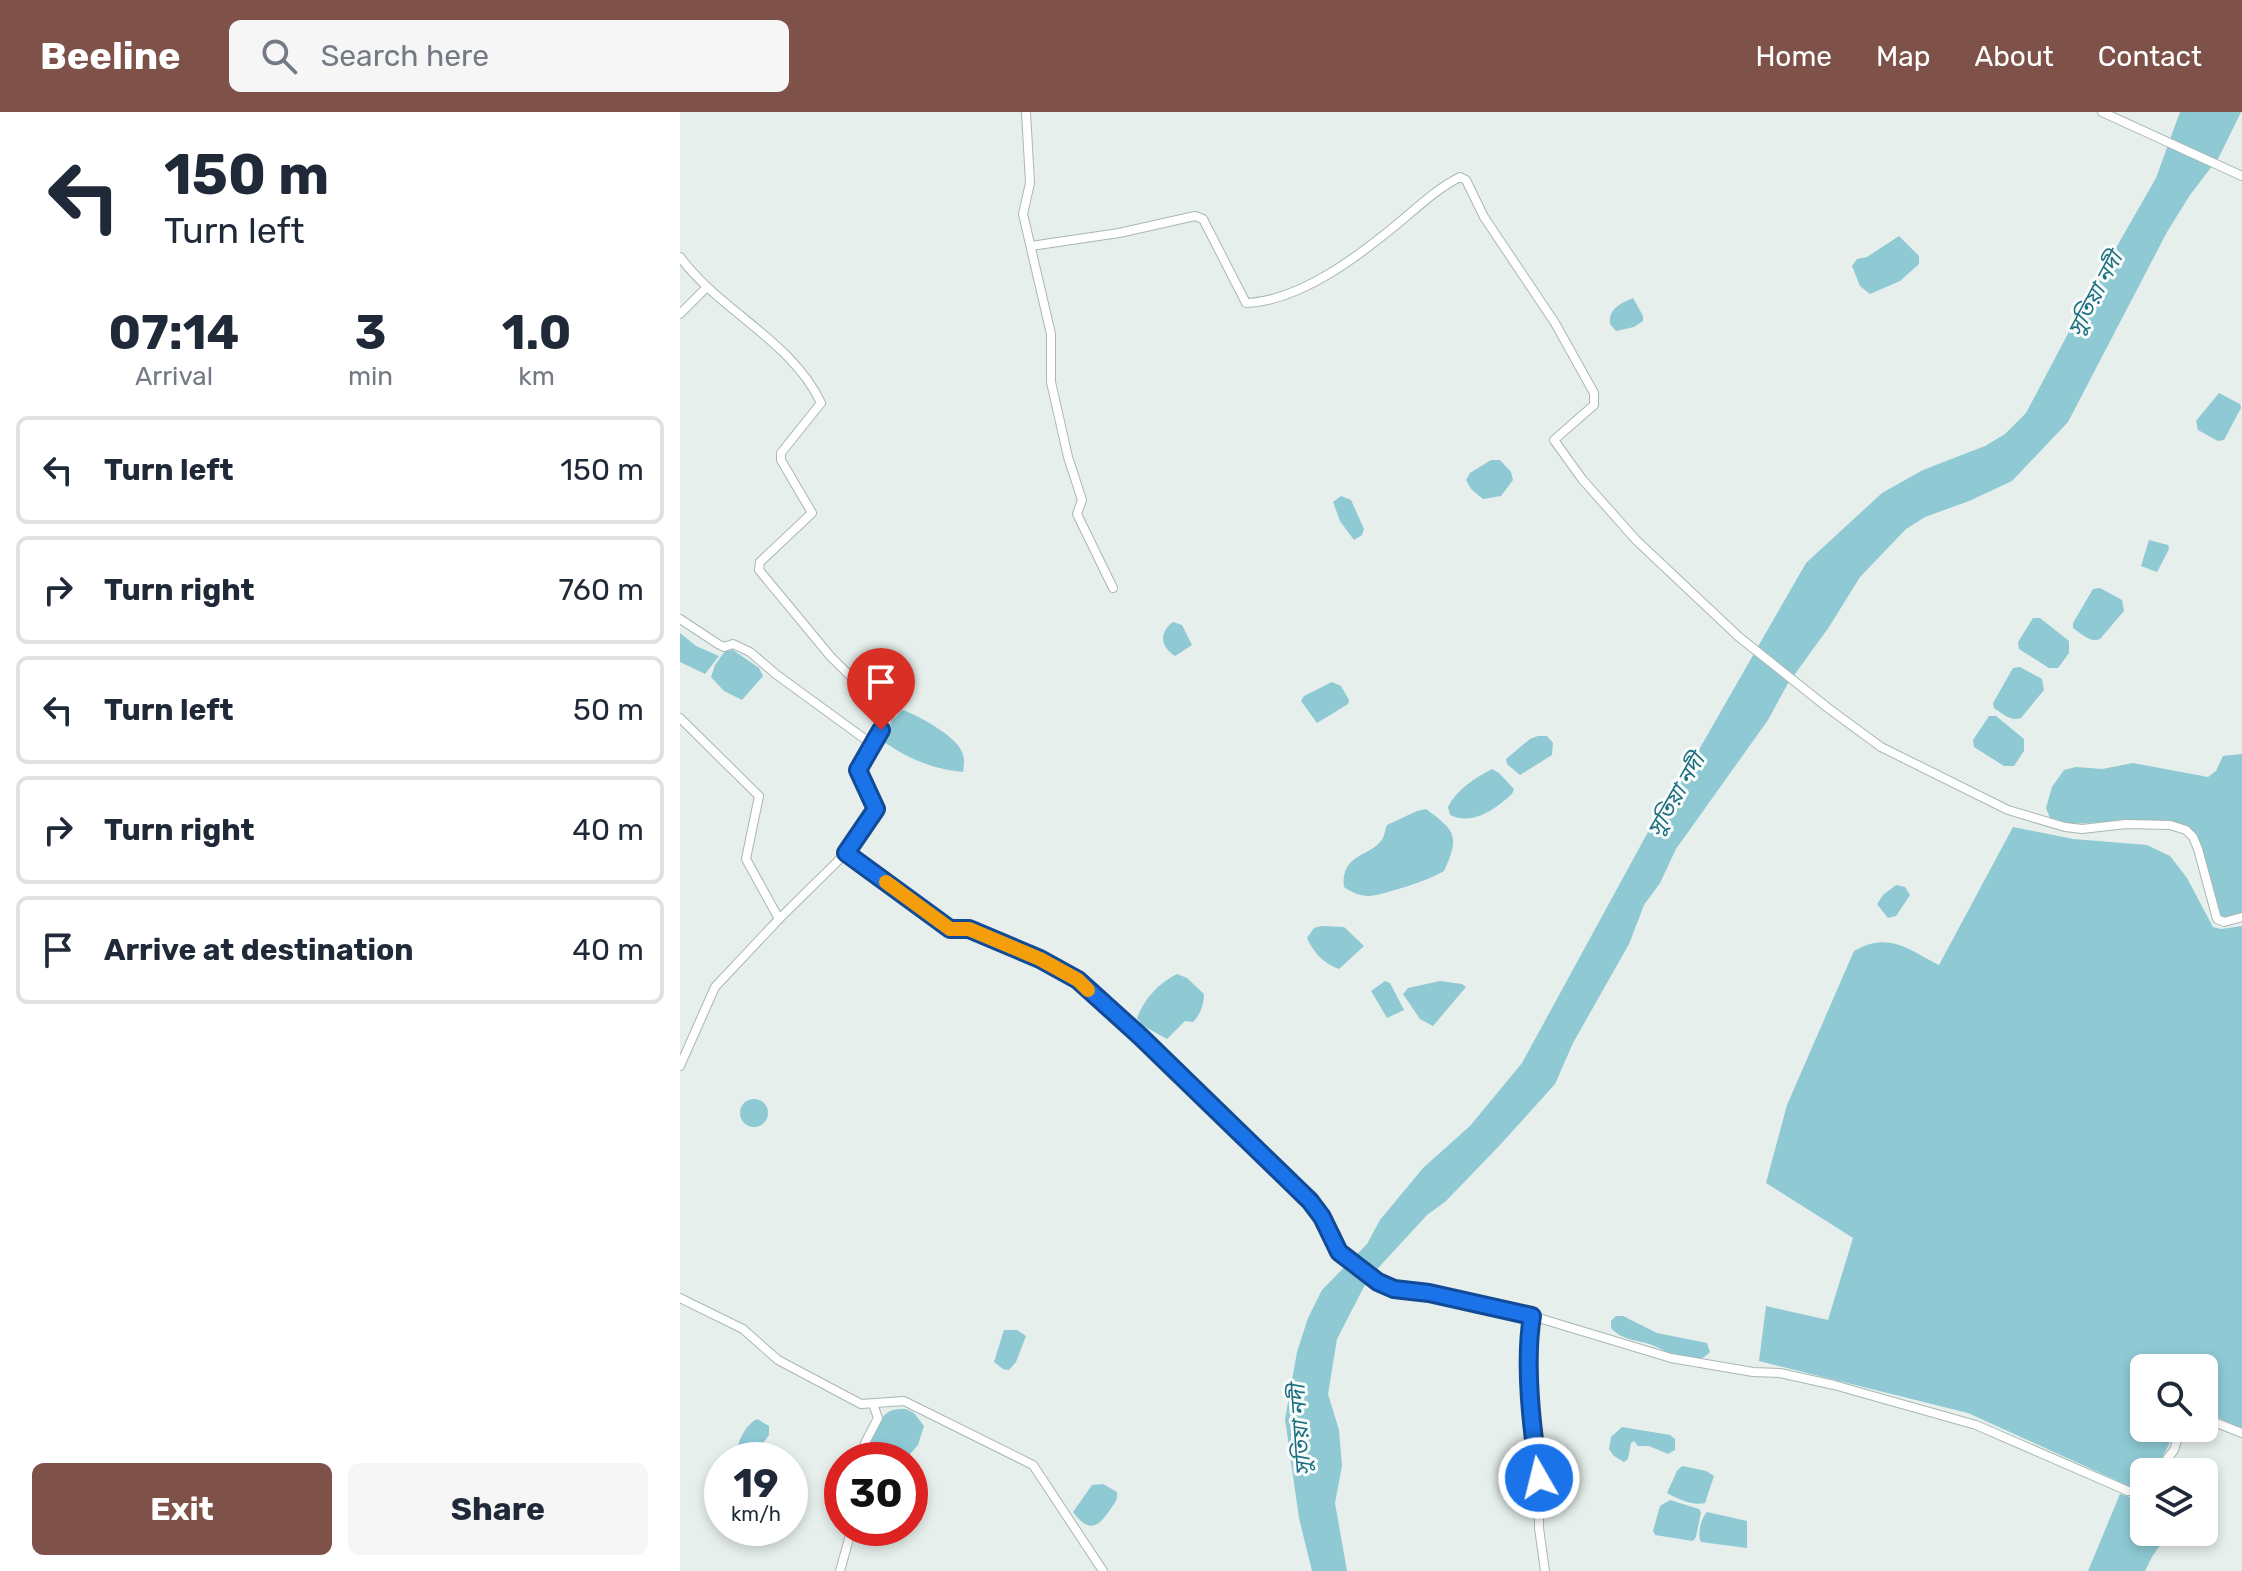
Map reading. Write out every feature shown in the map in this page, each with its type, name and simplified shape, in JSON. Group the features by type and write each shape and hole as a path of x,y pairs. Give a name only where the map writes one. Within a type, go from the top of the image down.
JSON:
{"street":[{"path":"1026,112 1030,183 1023,214 1051,334 1051,382 1068,457 1082,500 1077,514 1113,588"},
{"path":"2102,112 2242,176"},
{"path":"1031,246 1119,233 1195,216 1203,219 1246,303 1259,303 1303,287 1336,270 1369,248 1445,185 1460,177 1466,180 1484,217 1555,323 1594,393 1594,405 1554,440 1613,517 1739,637 1881,747 2008,810 2082,829 2126,824 2170,825 2186,830 2198,849 2217,919 2224,922 2242,917"},
{"path":"680,257 696,278 793,362 821,403 781,453 781,460 812,513 760,562 759,570 831,657 890,715 858,770 876,809 846,853 715,987 680,1066"},
{"path":"680,314 707,287"},
{"path":"680,619 724,647 733,644 750,652 873,745"},
{"path":"680,718 759,796 746,859 779,919"},
{"path":"846,853 950,929 969,929 1040,959 1078,980 1310,1201 1322,1217 1339,1252 1378,1282 1394,1289 1429,1293 1532,1316 1671,1358 1753,1372 1780,1373 1834,1385 1976,1425 2130,1491"},
{"path":"680,1298 743,1329 778,1360 861,1404 904,1401 1033,1465 1103,1571"},
{"path":"1532,1316 1528,1336 1532,1428 1539,1478 1539,1528 1545,1571"},
{"path":"866,1442 878,1418 873,1404"},
{"path":"2218,1424 2242,1433"},
{"path":"840,1571 847,1546"}],"water":[{"name":"সুতিয়া নদী","path":"2180,112 2241,112 2219,157 2167,232 2068,422 2012,481 1925,517 1906,529 1860,577 1787,685 1768,720 1676,849 1660,883 1644,905 1629,944 1573,1043 1555,1084 1500,1145 1446,1201 1427,1215 1368,1279 1337,1339 1328,1394 1339,1430 1342,1466 1335,1503 1347,1571 1312,1571 1299,1518 1285,1419 1297,1352 1308,1318 1322,1290 1367,1244 1380,1220 1423,1168 1470,1126 1522,1063 1648,832 1677,788 1806,563 1882,493 1923,470 1985,446 2005,434 2026,413 2156,178"},
{"path":"1899,236 1919,256 1919,264 1900,281 1870,294 1860,286 1852,266 1857,259 1867,257"},
{"path":"1633,298 1643,321 1634,327 1616,331 1610,324 1613,310"},
{"path":"2219,393 2240,404 2241,408 2224,440 2218,441 2198,430 2196,421"},
{"path":"1491,460 1500,460 1511,472 1513,480 1501,496 1483,499 1466,480 1470,473"},
{"path":"1341,496 1351,500 1364,529 1362,535 1354,540 1340,521 1333,502"},
{"path":"2149,540 2168,545 2169,549 2157,572 2141,566"},
{"path":"2100,588 2122,600 2124,611 2100,639 2093,640 2073,628 2073,623 2093,589"},
{"path":"2033,618 2040,618 2069,641 2069,653 2058,668 2049,668 2019,649 2018,642"},
{"path":"1173,622 1182,625 1192,645 1175,656 1163,640 1165,631"},
{"path":"680,633 696,646 719,656 705,674 680,662"},
{"path":"733,650 759,668 763,676 742,700 724,691 711,677 725,651"},
{"path":"2020,667 2042,679 2044,690 2021,718 2013,719 1994,708 1993,703 2013,668"},
{"path":"1332,682 1341,686 1348,704 1317,723 1301,701 1304,696"},
{"path":"902,710 926,721 952,739 963,754 963,772 921,762 884,742 893,720"},
{"path":"1989,716 1996,716 2024,739 2024,751 2014,766 2004,766 1974,747 1973,740"},
{"path":"1538,736 1547,736 1553,743 1552,755 1520,775 1507,764 1506,759"},
{"path":"2242,754 2242,913 2224,919 2220,917 2192,831 2125,821 2056,823 2046,808 2052,787 2064,770 2076,767 2102,769 2133,763 2208,777 2216,771 2223,756"},
{"path":"1492,769 1514,789 1512,794 1491,810 1475,817 1450,815 1448,807 1461,789"},
{"path":"1426,809 1444,823 1452,836 1452,850 1444,871 1376,895 1362,895 1344,887 1347,868 1378,844 1387,825"},
{"path":"2013,827 2073,839 2147,845 2170,856 2187,878 2213,927 2242,926 2242,1429 2218,1417 2218,1354 2130,1354 2130,1442 2170,1442 2161,1458 2130,1458 2130,1487 1968,1413 1759,1361 1766,1306 1828,1320 1853,1238 1766,1183 1787,1105 1854,951 1877,942 1888,942 1939,965"},
{"path":"1896,885 1905,887 1910,895 1896,916 1888,918 1877,904"},
{"path":"1344,927 1364,946 1339,969 1334,967 1320,957 1307,938 1314,928"},
{"path":"1177,974 1187,978 1204,994 1203,1002 1193,1022 1185,1021 1167,1039 1142,1025 1137,1018 1153,992"},
{"path":"1385,981 1390,983 1404,1010 1387,1018 1371,991"},
{"path":"1440,981 1466,987 1433,1026 1420,1019 1403,994 1408,988"},
{"path":"754,1099 764,1103 768,1113 764,1123 754,1127 744,1123 740,1113 744,1103"},
{"path":"1616,1316 1623,1316 1657,1333 1707,1343 1710,1352 1704,1357 1690,1359 1625,1337 1611,1328 1611,1321"},
{"path":"1004,1330 1017,1330 1026,1336 1016,1362 1009,1370 994,1362"},
{"path":"906,1409 914,1413 924,1426 919,1442 870,1442 883,1417"},
{"path":"757,1419 769,1426 769,1435 764,1442 739,1442"},
{"path":"1622,1427 1670,1435 1675,1439 1675,1450 1668,1454 1649,1446 1638,1446 1634,1441 1624,1462 1609,1449 1611,1437"},
{"path":"1682,1466 1714,1476 1705,1503 1691,1503 1667,1493"},
{"path":"1103,1484 1117,1492 1116,1500 1097,1524 1083,1523 1073,1512 1092,1485"},
{"path":"2120,1494 2130,1497 2130,1546 2160,1546 2145,1571 2088,1571"},
{"path":"1670,1500 1701,1512 1693,1541 1655,1535 1653,1531 1660,1506"},
{"path":"1707,1512 1747,1521 1747,1548 1701,1542 1700,1527"}],"slow traffic":[{"path":"886,882 950,929 969,929 1040,959 1078,980 1088,990"}],"route":[{"path":"881,730 858,770 876,809 846,853 950,929 969,929 1040,959 1078,980 1310,1201 1322,1217 1339,1252 1378,1282 1394,1289 1429,1293 1532,1316 1528,1336 1532,1428 1539,1478"}]}
